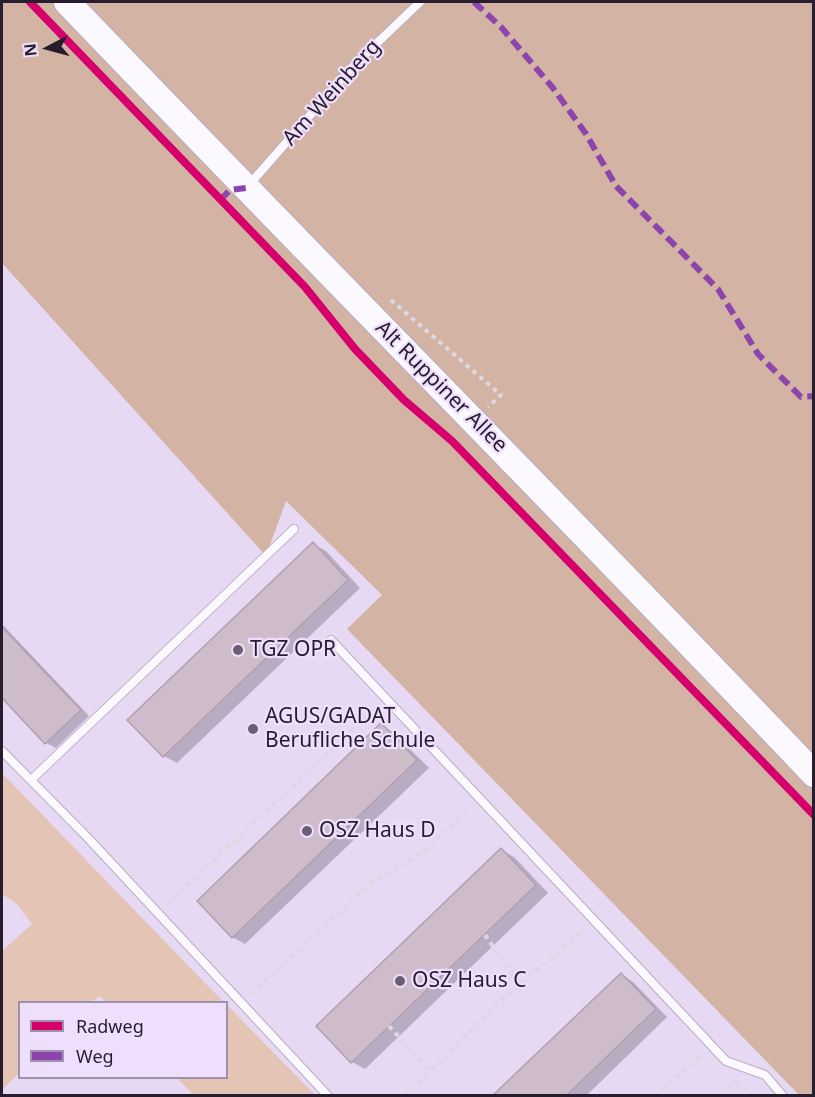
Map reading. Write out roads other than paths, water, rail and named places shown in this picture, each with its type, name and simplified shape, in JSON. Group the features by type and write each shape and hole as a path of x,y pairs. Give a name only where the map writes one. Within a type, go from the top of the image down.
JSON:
{"main road":[{"name":"Alt Ruppiner Allee","path":"67,2 246,188 518,464 813,774"}],"lane":[{"name":"Am Weinberg","path":"246,188 355,64 420,2"},
{"path":"30,780 294,529"},
{"path":"331,640 726,1061 765,1076 783,1095"},
{"path":"2,751 328,1095"}],"place":[{"name":"TGZ OPR","path":"238,650"},
{"name":"AGUS/GADAT Berufliche Schule","path":"253,729"},
{"name":"OSZ Haus D","path":"307,831"},
{"name":"OSZ Haus C","path":"400,981"}]}
